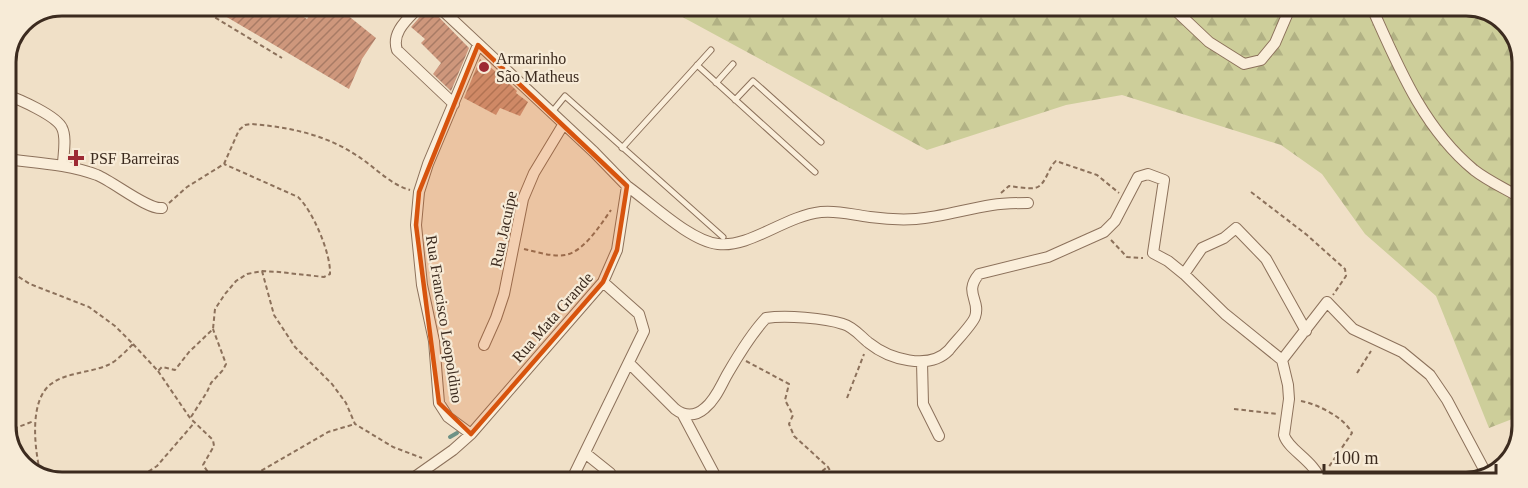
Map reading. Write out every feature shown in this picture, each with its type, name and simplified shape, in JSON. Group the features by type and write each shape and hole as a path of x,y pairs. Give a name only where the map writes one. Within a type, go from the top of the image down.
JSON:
{"street":[{"path":"411,16 398,31 395,44 397,50 454,104"},
{"path":"448,16 627,186 687,232 704,241 734,244 750,239 787,220 821,212 838,211 872,218 915,219 964,212 992,205 1028,203"},
{"path":"1181,16 1209,42 1244,64 1261,60 1275,43 1287,16"},
{"path":"1376,16 1416,101 1436,129 1455,153 1476,171 1511,192"},
{"name":"Rua Francisco Leopoldino","path":"471,434 448,417 439,403 434,341 425,308 416,225 419,192 428,164 478,45"},
{"path":"16,99 59,123 64,133 63,165"},
{"name":"Rua Jacuípe","path":"484,345 504,294 523,199 534,173 563,124"},
{"path":"16,160 63,165 97,176 124,189 150,207 162,208"},
{"path":"683,415 703,410 715,398 757,327 766,318 781,315 844,324 878,349 900,358 922,362 932,361 947,352 975,318 976,306 972,293 972,282 980,274 1048,257 1104,232 1115,221 1138,177 1148,174 1164,180 1153,253 1184,274 1225,314 1282,360 1289,399 1286,415 1286,441 1308,461 1316,472"},
{"name":"Rua Mata Grande","path":"421,472 453,450 471,434 603,282 617,250 627,186"},
{"path":"1184,274 1203,248 1224,238 1236,228 1266,259 1306,331"},
{"path":"576,472 644,331 639,314 603,282"},
{"path":"1282,360 1327,302 1353,329 1402,352 1430,375 1447,400 1483,468"},
{"path":"922,362 923,404 939,436"},
{"path":"629,363 683,415 713,472"},
{"path":"585,453 610,472"}],"lane":[{"path":"622,147 711,50"},
{"path":"716,83 733,64"},
{"path":"697,65 815,172"},
{"path":"735,100 753,81 821,142"},
{"path":"551,113 565,96 723,237"}],"path":[{"path":"213,16 282,58"},
{"path":"162,208 187,187 224,164 239,130 245,125 274,126 308,132 346,148 394,184 419,192"},
{"path":"992,205 1009,186 1036,188 1041,185 1056,161 1097,175 1125,198"},
{"path":"190,418 211,383 224,370 226,364 213,329 215,309 236,281 247,274 262,271 324,277 330,274 321,237 307,205 298,197 224,164"},
{"path":"1251,192 1307,235 1345,269 1346,276 1327,302"},
{"path":"512,247 553,255 568,255 580,248 596,232 614,205"},
{"path":"1104,232 1127,257 1144,258 1153,253"},
{"path":"262,271 274,315 295,347 332,384 346,403 355,424 393,447 434,463"},
{"path":"17,276 30,284 89,307 116,326 158,371 190,418 213,440 214,446 203,465 208,472"},
{"path":"158,371 162,367 175,370 213,329"},
{"path":"1357,373 1377,341"},
{"path":"848,398 868,343"},
{"path":"38,464 35,454 34,421 44,391 61,378 109,364 133,344"},
{"path":"738,357 789,384 785,400 793,415 789,424 794,436 831,472"},
{"path":"1289,399 1314,403 1349,427 1352,433 1326,472"},
{"path":"1234,409 1286,415"},
{"path":"17,427 34,421"},
{"path":"148,472 157,466 195,422"},
{"path":"259,472 328,432 355,424"},
{"path":"822,472 828,467"}],"highlighted area":[{"path":"478,45 627,186 617,250 603,282 471,434 439,403 416,225 419,192"}],"green space":[{"path":"681,16 1466,16 1486,21 1502,34 1509,47 1511,59 1512,419 1489,428 1436,296 1365,234 1322,174 1281,145 1122,95 1066,105 927,150"}],"building":[{"path":"225,16 302,16 307,19 309,16 348,16 376,38 362,59 349,89"},
{"path":"421,16 438,16 469,48 451,91 433,74 441,63 421,43 425,39 411,27"},
{"path":"480,59 528,102 520,116 500,108 496,115 464,98"}],"waterway":[{"path":"450,437 457,433"}],"place":[{"name":"Armarinho São Matheus","path":"484,67"},
{"name":"PSF Barreiras","path":"76,158"}]}
